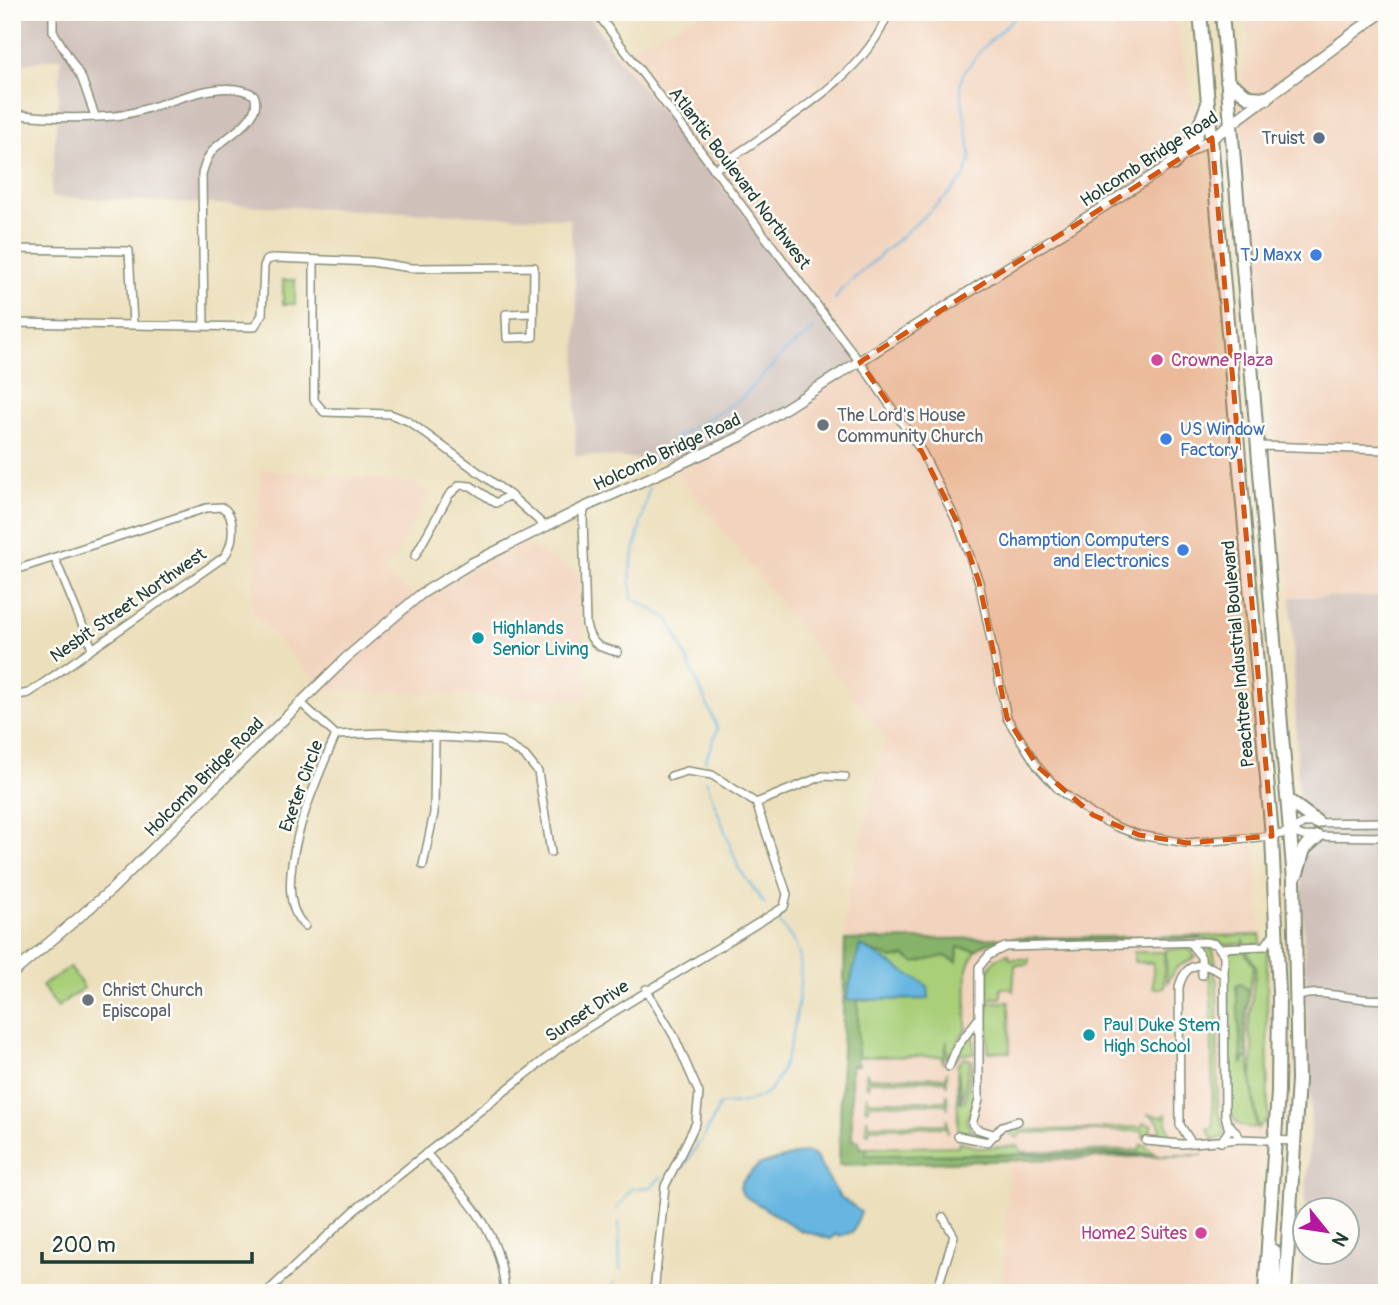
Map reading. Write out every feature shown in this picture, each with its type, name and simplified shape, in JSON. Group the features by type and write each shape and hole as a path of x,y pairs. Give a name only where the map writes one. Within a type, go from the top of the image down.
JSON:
{"highway":[{"name":"Peachtree Industrial Boulevard","path":"1200,12 1272,836 1279,1006 1276,1139 1265,1293"},
{"path":"1222,12 1294,880 1299,996 1296,1141 1285,1293"},
{"path":"1227,81 1249,97 1267,98"},
{"path":"1173,164 1196,135 1209,102"},
{"path":"1289,801 1317,822"},
{"path":"1294,880 1304,849 1317,836"},
{"path":"1268,1242 1274,1251 1275,1293"}],"main road":[{"name":"Holcomb Bridge Road","path":"1212,138 1382,12"}],"street":[{"path":"53,12 53,31 82,79 95,116"},
{"name":"Atlantic Boulevard Northwest","path":"596,12 860,362 922,452 959,526 979,582 1007,718 1038,767 1059,790 1093,815 1139,835 1187,843 1291,832"},
{"path":"715,170 768,134 860,60 875,43 888,12"},
{"path":"12,114 51,119 131,113 228,88 254,95 256,105 248,120 212,151 202,174 204,326"},
{"name":"Holcomb Bridge Road","path":"12,974 111,890 301,703 413,600 470,564 585,507 740,437 1212,138"},
{"path":"12,249 129,251 133,324"},
{"path":"12,323 254,327 262,315 267,260 372,261 411,268 534,267 533,337 507,338 506,314 533,313"},
{"path":"314,260 314,400 318,408 324,412 390,414 408,421 510,495 546,527"},
{"path":"1259,446 1387,450"},
{"path":"415,556 449,495 460,485 471,486 496,503 510,495"},
{"name":"Nesbit Street Northwest","path":"12,696 29,693 226,555 232,532 227,510 219,506 106,539 55,559"},
{"path":"585,507 586,625 589,638 598,648 618,652"},
{"path":"12,571 55,559 92,648"},
{"path":"301,703 336,735 383,733 500,741 525,756 538,772 551,852"},
{"name":"Exeter Circle","path":"305,926 297,919 292,894 293,863 301,821 336,735"},
{"path":"423,864 434,813 435,737"},
{"path":"671,776 687,771 712,775 756,803 823,776 845,777"},
{"name":"Sunset Drive","path":"266,1293 355,1210 573,1037 646,989 784,906 788,894 756,803"},
{"path":"1291,832 1304,823 1387,822"},
{"path":"1291,832 1317,836 1387,837"},
{"path":"1221,948 1265,946 1276,932"},
{"path":"1190,943 1199,953 1202,975"},
{"path":"996,1135 977,1129 972,1124 979,1100 979,967 996,950 1005,947 1190,943 1216,944 1224,955 1225,1115 1241,1139"},
{"path":"1191,1142 1180,1125 1179,987 1183,974 1189,967 1202,964 1224,975"},
{"path":"646,989 674,1036 699,1093 696,1123 665,1186 654,1293"},
{"path":"1299,996 1313,992 1339,998 1387,999"},
{"path":"949,1068 957,1047 978,1019"},
{"path":"958,1136 988,1142 1002,1126 1018,1121"},
{"path":"1221,1142 1228,1135 1228,1122"},
{"path":"1205,1131 1208,1141"},
{"path":"1146,1141 1296,1141"},
{"path":"426,1153 484,1219 497,1244 505,1293"},
{"path":"936,1293 954,1236 943,1217"}],"highlighted area":[{"path":"1212,138 1272,836 1187,843 1139,835 1093,815 1038,767 1007,718 979,582 959,526 922,452 860,362"}],"shaded area":[{"path":"12,12 587,12 615,55 705,165 859,365 733,446 667,460 575,455 577,313 570,219 51,197 61,57 12,66"},
{"path":"705,12 1174,12 1199,127 1205,177 1231,463 1267,1032 1252,1293 1002,1293 1009,1162 839,1165 846,901 886,739 667,460 733,446 826,320 615,55"},
{"path":"1248,12 1387,12 1387,596 1291,597 1238,99 1249,34"},
{"path":"260,469 411,482 430,492 385,575 420,599 521,542 580,574 587,700 323,690 252,612"},
{"path":"1387,596 1387,1293 1298,1293 1300,1266 1360,1266 1360,1196 1305,1196 1311,1126 1291,597"}],"green space":[{"path":"283,280 295,280 295,304 283,304"},
{"path":"1261,935 1261,944 1245,945 1244,941 1243,944 1223,945 1219,941 1200,939 1201,936"},
{"path":"1201,936 1200,939 987,943 976,950 958,947 957,962 945,956 915,963 905,956 893,959 860,946 846,1000 858,1000 858,1065 851,1066 852,1140 859,1141 860,1148 868,1148 865,1155 1203,1155 839,1165 845,940"},
{"path":"1203,944 1213,950 1216,964 1203,959 1195,945"},
{"path":"958,946 976,950 967,968 966,1029 947,1059 947,1041 943,1062 941,1056 856,1057 858,1000 929,999 927,986 875,954 881,952 893,959 905,956 915,962 945,956 957,961"},
{"path":"1267,948 1268,1120 1267,1126 1265,1121 1258,1129 1252,1082 1253,1046 1248,1030 1256,967 1246,950"},
{"path":"1166,949 1189,949 1196,957 1177,967 1167,983"},
{"path":"1243,950 1254,966 1249,991 1243,988 1245,1058 1249,1058 1256,1127 1250,1128 1239,1124 1228,1109 1228,958 1225,952"},
{"path":"1134,952 1164,952 1164,988 1153,988 1153,963 1134,962"},
{"path":"1009,954 1010,959 1029,959 1029,964 1015,965 1013,991 1010,988 1001,988 1001,998 988,998 989,970 995,960"},
{"path":"70,967 84,988 57,1007 42,986"},
{"path":"1207,971 1211,971 1217,980 1218,1111 1225,1130 1222,1138 1213,1139 1207,1128 1213,1128 1211,980 1206,977"},
{"path":"1240,983 1249,991 1245,1030 1249,1058 1245,1058 1242,1065 1236,986"},
{"path":"988,1002 1009,1002 1010,1052 988,1052"},
{"path":"974,1029 974,1054 961,1054 954,1060 955,1054"},
{"path":"964,1058 970,1059 962,1101 957,1065"},
{"path":"973,1059 975,1100 966,1120 970,1130 986,1134 986,1139 974,1138 958,1130 957,1072 960,1102 965,1102"},
{"path":"947,1071 947,1086 946,1080 869,1081 868,1087 866,1086 866,1072 869,1078 946,1077"},
{"path":"947,1094 948,1109 946,1104 869,1104 868,1110 865,1108 867,1095 869,1101 946,1101"},
{"path":"1147,1114 1163,1117 1166,1114 1168,1129 1176,1142 1159,1139 1159,1123"},
{"path":"867,1118 869,1125 946,1124 947,1118 948,1133 946,1127 870,1128 869,1134 866,1132"},
{"path":"1143,1123 1152,1125 1149,1136 1143,1137 1143,1131 1102,1131 1102,1128 1141,1127"},
{"path":"1015,1124 1019,1124 1019,1130 1099,1131 1021,1133 1017,1138 1009,1133"},
{"path":"959,1141 977,1148 1018,1146 1022,1152 1140,1150 1140,1145 1144,1145 1154,1153 864,1155 868,1148 958,1146"}],"water":[{"path":"860,945 928,986 929,999 846,1000"},
{"path":"805,1152 815,1156 839,1196 861,1212 853,1232 839,1236 836,1234 831,1239 800,1230 743,1195 740,1187 743,1180 759,1165"}],"waterway":[{"path":"835,300 840,291 949,194 964,177 971,159 960,85 963,74 982,49 1020,12"},
{"path":"652,462 678,436 741,399 787,350 814,329"},
{"path":"649,488 630,570 632,598 669,619 718,729 705,761"},
{"path":"706,780 739,869 765,904"},
{"path":"683,1168 707,1131 720,1104 744,1102 761,1096 775,1083 783,1068 798,1006 800,968 796,945 779,922"},
{"path":"616,1210 631,1189 651,1187 661,1177"},
{"path":"619,1222 620,1270"},
{"path":"606,1293 615,1282"}],"place":[{"name":"Truist","path":"1319,138"},
{"name":"TJ Maxx","path":"1316,255"},
{"name":"Crowne Plaza","path":"1157,360"},
{"name":"The Lord's House Community Church","path":"823,425"},
{"name":"US Window Factory","path":"1166,439"},
{"name":"Chamption Computers and Electronics","path":"1183,550"},
{"name":"Highlands Senior Living","path":"478,638"},
{"name":"Christ Church Episcopal","path":"88,1000"},
{"name":"Paul Duke Stem High School","path":"1089,1035"},
{"name":"Home2 Suites","path":"1201,1233"}]}
